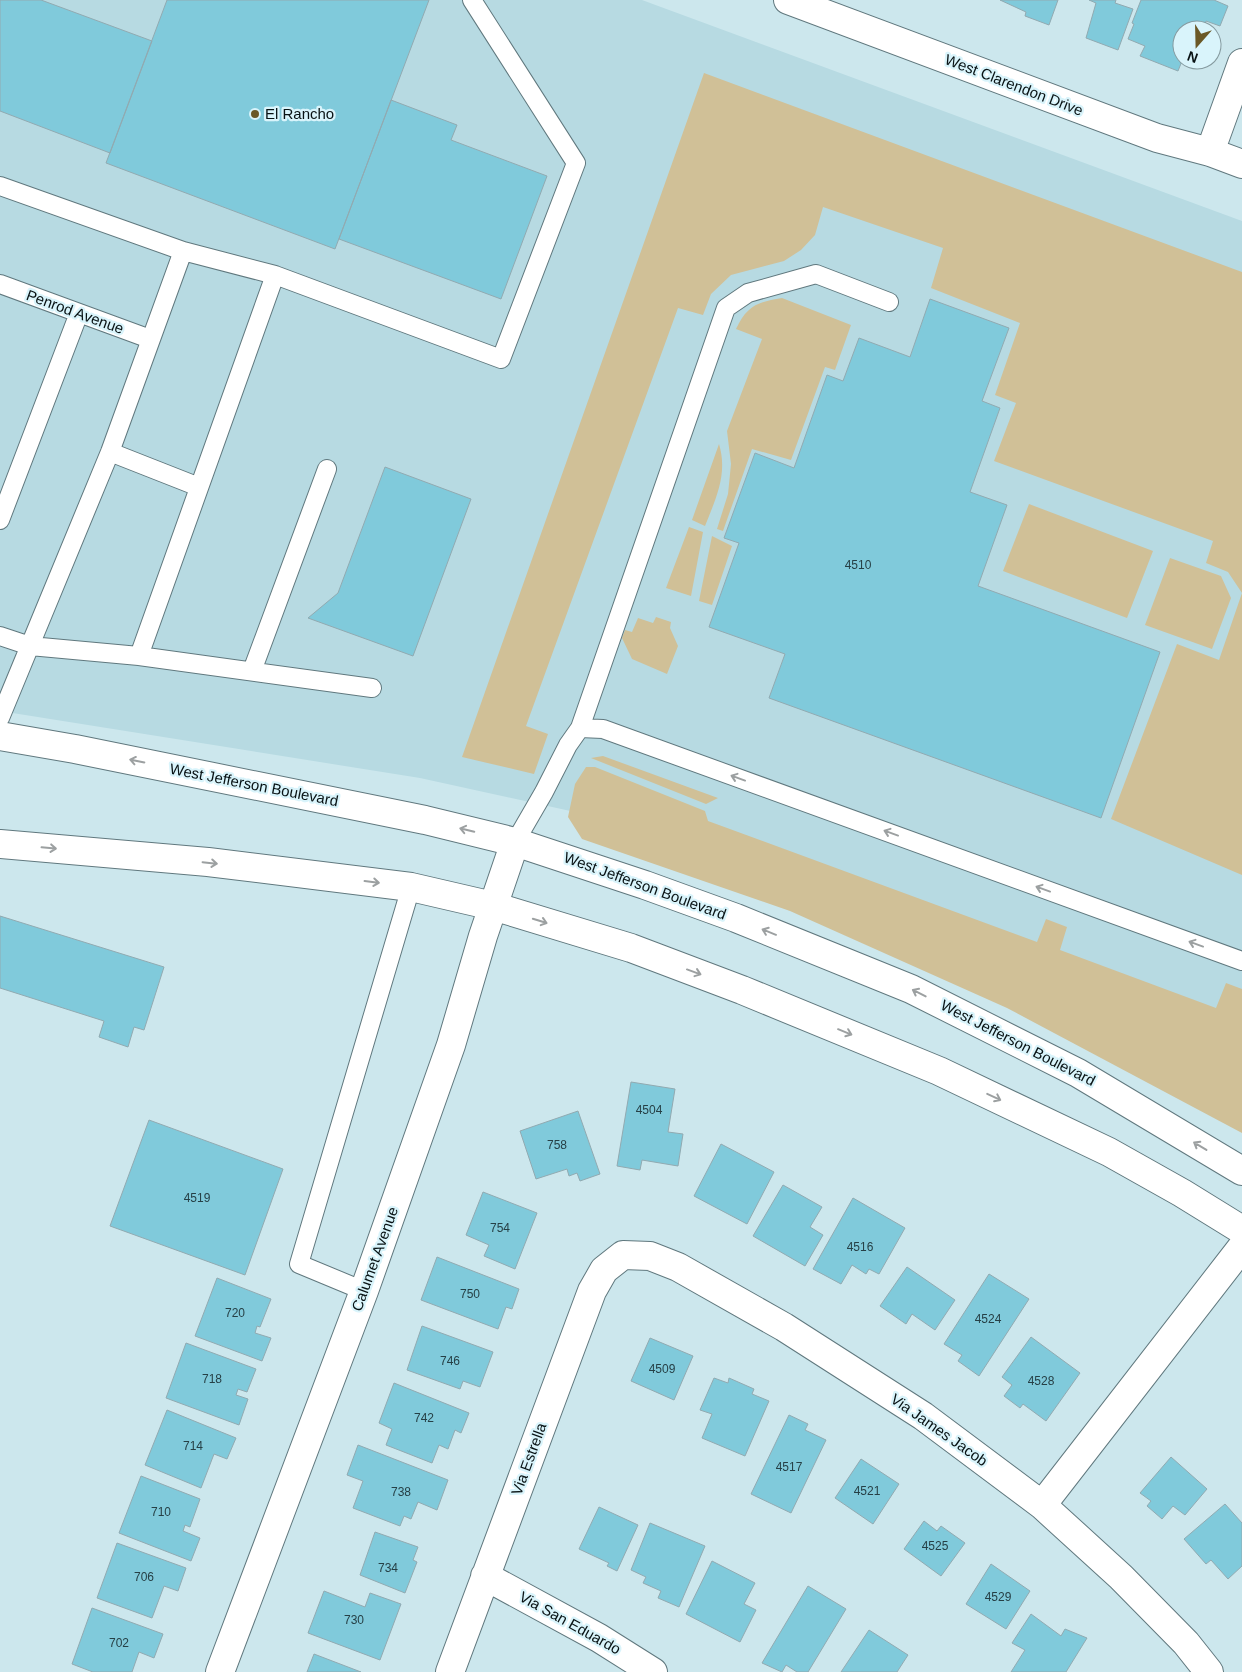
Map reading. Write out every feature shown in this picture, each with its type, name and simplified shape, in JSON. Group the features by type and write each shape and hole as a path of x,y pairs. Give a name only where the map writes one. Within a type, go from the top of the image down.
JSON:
{"street":[{"name":"West Clarendon Drive","path":"788,0 1157,138 1210,152 1242,164"},
{"path":"1210,152 1242,64"},
{"name":"West Jefferson Boulevard","path":"0,736 75,748 378,810 515,842 736,918 911,989 1078,1073 1242,1171"},
{"name":"Calumet Avenue","path":"220,1672 364,1290 451,1045 493,906 515,842"},
{"path":"0,844 208,862 411,887 493,906 631,948 742,990 939,1071 1109,1152 1182,1193 1242,1230"},
{"path":"1042,1505 1242,1247"},
{"name":"Via James Jacob","path":"623,1255 650,1256 678,1267 784,1327 923,1416 1042,1505 1121,1577 1186,1642 1209,1672"},
{"name":"Via Estrella","path":"450,1672 592,1291 604,1270 623,1255"},
{"name":"Via San Eduardo","path":"485,1576 599,1638 653,1672"}],"lane":[{"path":"0,186 183,251 275,275 501,359 576,162 472,0"},
{"path":"0,718 110,452 183,251"},
{"path":"515,842 568,745 580,728 726,308 748,293 816,274 888,302"},
{"path":"139,656 275,275"},
{"name":"Penrod Avenue","path":"0,284 150,340"},
{"path":"0,520 79,313"},
{"path":"110,452 200,487"},
{"path":"252,671 327,468"},
{"path":"0,636 30,646 139,656 372,688"},
{"path":"580,728 603,729 1242,961"},
{"path":"364,1290 299,1264 411,887"}],"shaded area":[{"path":"0,0 642,0 1242,221 1242,1107 584,814 420,778 0,711"},
{"path":"704,73 1242,272 1242,593 1228,572 1206,563 1213,541 994,461 1016,403 995,395 1020,323 931,288 943,248 823,207 815,235 801,250 784,261 731,275 711,294 703,315 678,308 526,726 548,734 534,774 462,757"},
{"path":"782,298 851,325 835,370 825,367 791,460 752,449 723,531 717,529 728,494 731,464 727,431 762,339 736,329 744,315 754,306 766,301"},
{"path":"719,444 722,466 721,476 717,496 705,526 692,520"},
{"path":"1029,504 1153,551 1127,618 1003,571"},
{"path":"689,527 703,532 691,596 666,588"},
{"path":"712,536 732,546 712,605 699,601"},
{"path":"1170,558 1221,576 1231,598 1212,649 1145,625"},
{"path":"1242,593 1242,875 1111,819 1177,644 1219,660"},
{"path":"656,617 671,622 670,628 678,646 667,674 632,659 622,638 625,630 632,632 638,618 653,623"},
{"path":"603,756 718,798 706,804 591,758"},
{"path":"586,767 595,767 705,811 708,821 1037,942 1046,919 1067,927 1060,950 1216,1008 1226,983 1242,989 1242,1133 1007,1008 790,911 582,839 568,817 575,784"}],"building":[{"path":"0,0 41,0 152,41 110,153 0,111"},
{"name":"El Rancho","path":"167,0 429,0 335,249 106,163"},
{"path":"1000,0 1058,0 1049,25 1025,16 1026,12"},
{"path":"1089,0 1116,0 1115,3 1133,9 1118,50 1086,38 1096,3"},
{"path":"1141,0 1214,0 1228,6 1222,21 1172,20 1172,69 1140,56 1145,46 1128,39 1134,24 1132,23"},
{"path":"391,100 457,125 451,140 547,176 501,299 339,239"},
{"path":"930,299 1009,328 982,401 1000,408 970,492 1007,505 978,586 1160,652 1101,818 769,698 785,654 709,627 739,543 724,538 755,453 794,468 827,375 843,381 859,338 910,357"},
{"path":"385,467 471,499 413,656 308,618 338,593"},
{"path":"0,916 164,967 144,1030 134,1027 128,1047 99,1037 104,1021 0,988"},
{"path":"631,1082 675,1089 668,1132 683,1134 678,1166 642,1160 640,1170 617,1166"},
{"path":"578,1111 600,1174 580,1181 577,1173 569,1176 567,1169 536,1179 520,1131"},
{"path":"149,1120 283,1169 245,1275 110,1226"},
{"path":"721,1144 774,1172 747,1224 694,1196"},
{"path":"783,1185 822,1207 810,1227 823,1235 805,1266 753,1236"},
{"path":"483,1192 537,1213 515,1269 484,1256 489,1245 466,1235"},
{"path":"853,1198 905,1228 879,1274 869,1269 866,1274 852,1265 841,1284 813,1269"},
{"path":"437,1257 519,1289 512,1309 506,1307 498,1329 421,1300"},
{"path":"907,1267 955,1300 935,1330 912,1314 906,1324 880,1306"},
{"path":"989,1274 1029,1299 979,1376 958,1361 962,1355 944,1344"},
{"path":"217,1278 271,1299 260,1327 257,1326 255,1333 271,1338 262,1361 195,1336"},
{"path":"422,1326 493,1352 480,1387 463,1381 460,1389 407,1370"},
{"path":"1031,1337 1080,1373 1046,1421 1023,1404 1020,1408 1004,1396 1012,1385 1002,1377"},
{"path":"650,1338 693,1356 674,1400 631,1381"},
{"path":"186,1343 256,1369 247,1392 238,1389 236,1395 248,1399 239,1425 166,1398"},
{"path":"714,1378 728,1383 729,1378 754,1389 752,1394 769,1401 745,1456 702,1438 712,1414 700,1410"},
{"path":"394,1383 469,1413 461,1433 455,1430 448,1449 439,1445 432,1463 386,1445 392,1429 379,1423"},
{"path":"167,1410 236,1438 227,1459 214,1454 201,1488 145,1465"},
{"path":"789,1415 808,1424 805,1430 826,1440 791,1513 751,1494"},
{"path":"358,1445 448,1480 437,1510 418,1502 411,1519 404,1516 400,1526 353,1508 363,1481 347,1475"},
{"path":"1171,1457 1207,1489 1185,1515 1173,1506 1162,1519 1147,1506 1151,1501 1140,1493"},
{"path":"861,1459 899,1484 873,1524 835,1498"},
{"path":"141,1476 200,1499 190,1527 185,1525 183,1531 200,1538 191,1561 119,1533"},
{"path":"1225,1504 1242,1523 1242,1566 1228,1579 1211,1560 1206,1564 1184,1539"},
{"path":"599,1507 638,1525 617,1571 607,1566 609,1563 579,1549"},
{"path":"924,1521 937,1531 941,1526 965,1543 941,1576 904,1549"},
{"path":"650,1523 705,1546 679,1607 658,1598 661,1591 643,1583 646,1577 631,1570"},
{"path":"375,1532 418,1547 413,1560 417,1562 405,1593 360,1575"},
{"path":"117,1543 186,1568 178,1591 164,1586 152,1618 97,1598"},
{"path":"712,1561 755,1583 744,1604 756,1610 740,1642 686,1614"},
{"path":"991,1564 1030,1591 1006,1629 966,1604"},
{"path":"808,1586 846,1609 808,1672 797,1672 786,1665 782,1672 762,1663"},
{"path":"324,1591 365,1607 370,1593 401,1604 380,1660 308,1633"},
{"path":"92,1608 163,1634 154,1658 139,1652 132,1672 93,1672 72,1664"},
{"path":"1031,1614 1061,1636 1065,1629 1087,1638 1066,1672 1011,1672 1025,1650 1012,1643"},
{"path":"869,1630 908,1655 897,1672 841,1672"},
{"path":"314,1654 361,1672 307,1672"}],"place":[{"name":"El Rancho","path":"255,114"}]}
